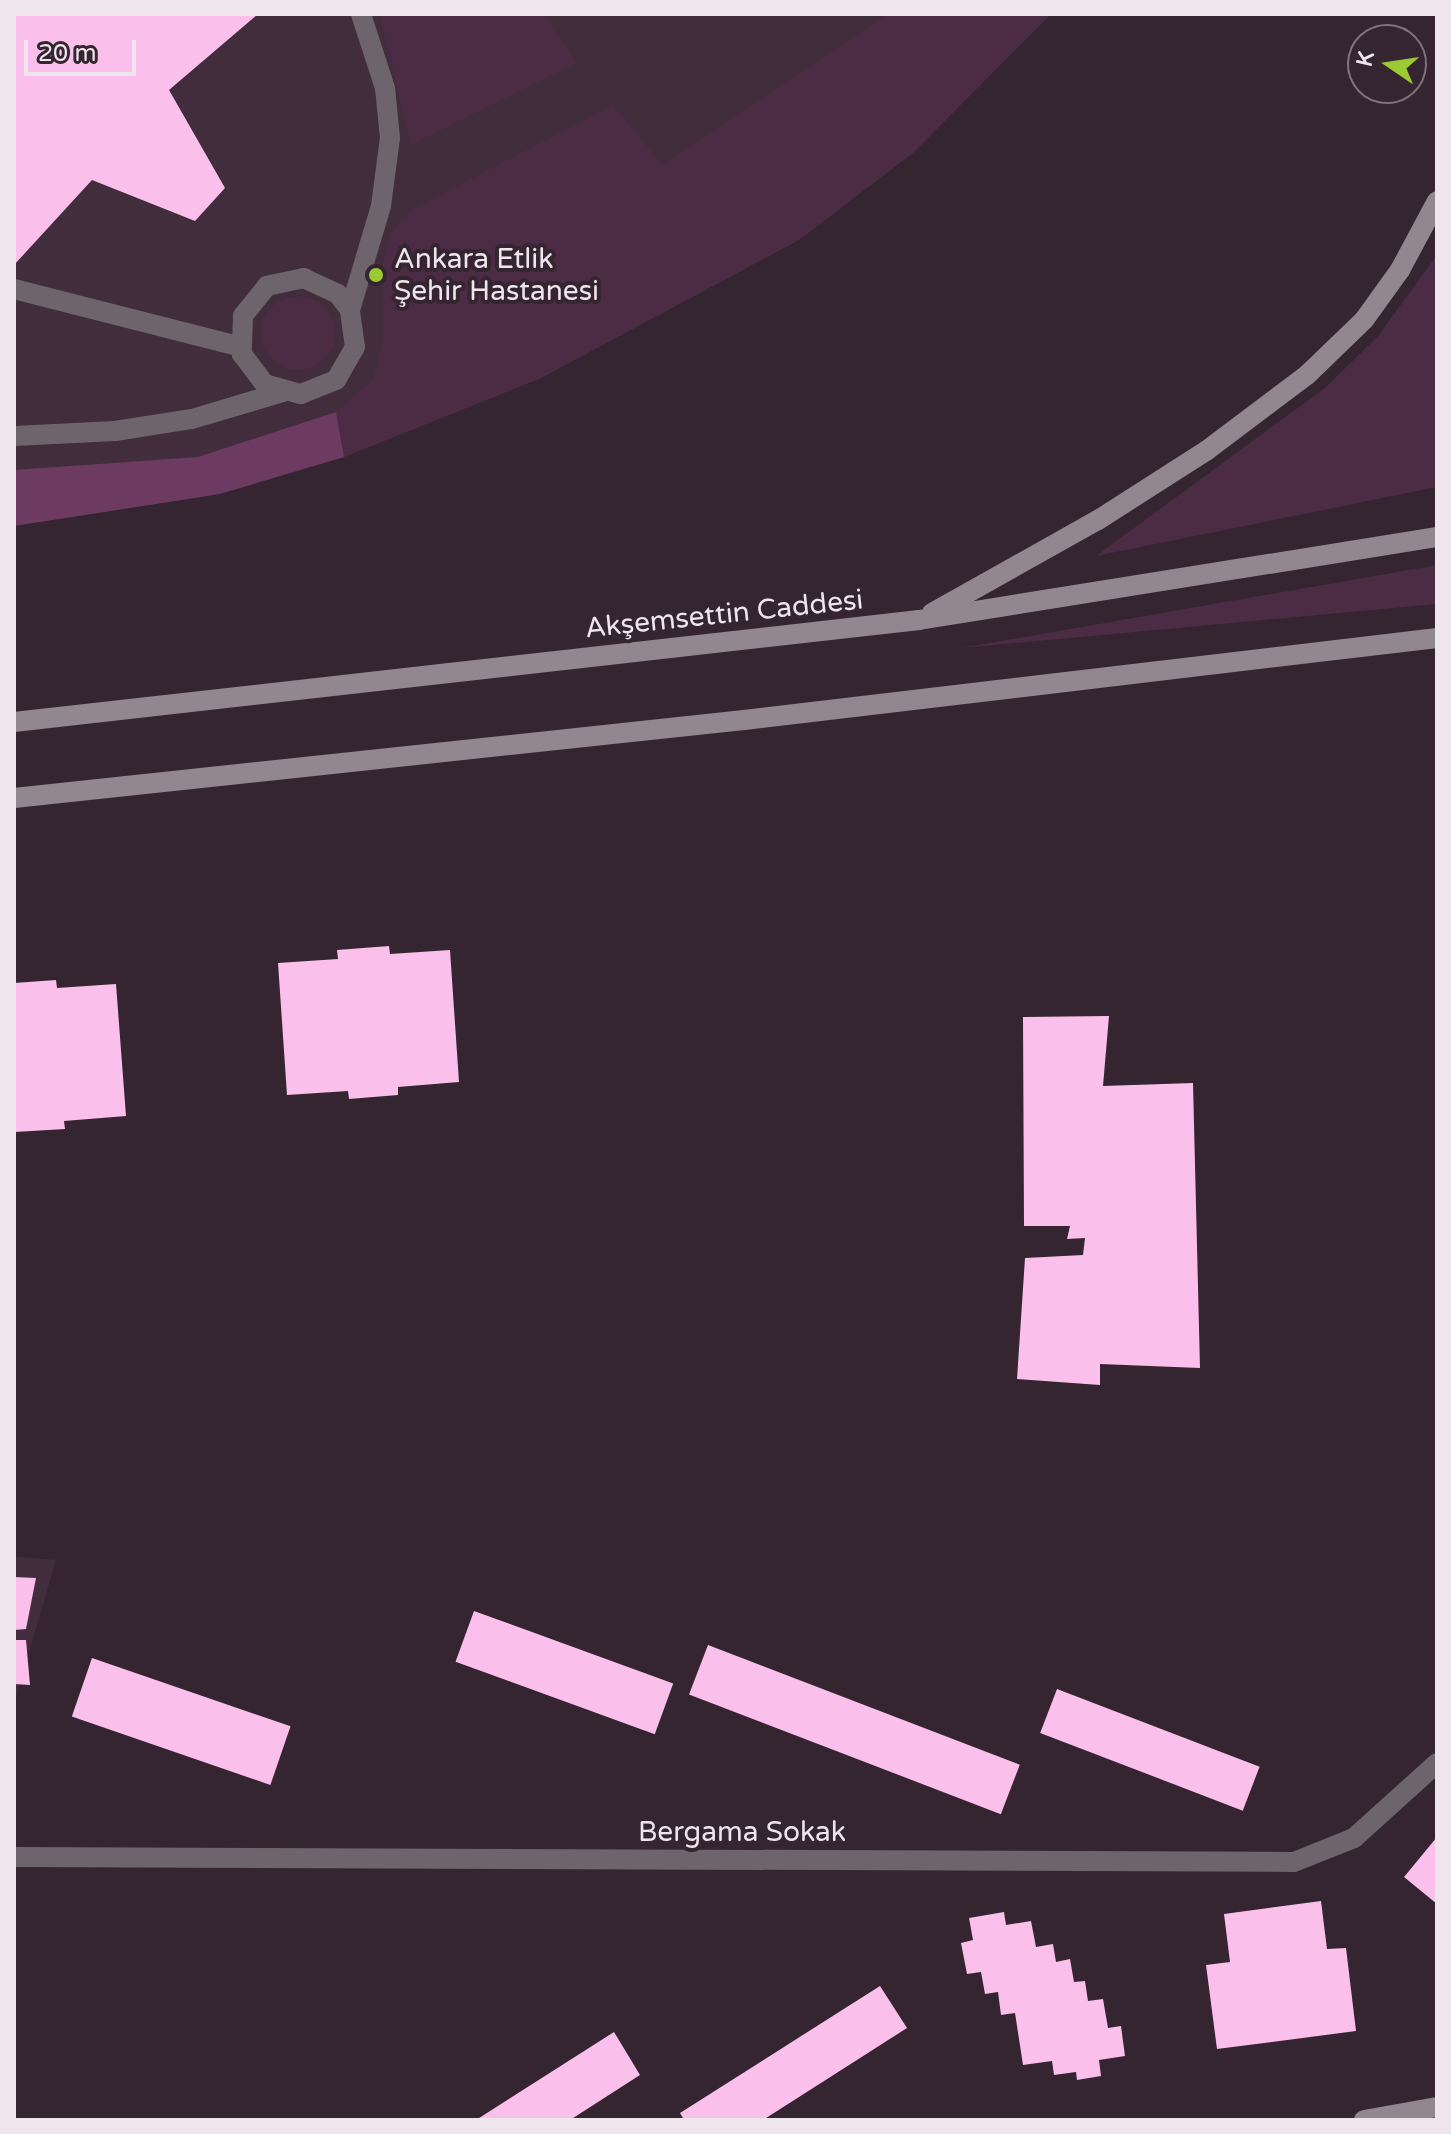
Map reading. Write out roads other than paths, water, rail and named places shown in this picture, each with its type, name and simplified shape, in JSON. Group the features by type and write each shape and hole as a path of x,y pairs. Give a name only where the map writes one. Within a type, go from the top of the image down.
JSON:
{"main road":[{"path":"919,620 1098,520 1206,451 1307,375 1364,320 1400,270 1437,201"},
{"name":"Akşemsettin Caddesi","path":"14,722 919,620 1437,537"},
{"path":"14,798 728,722 1437,638"},
{"path":"1364,2120 1437,2107"}],"street":[{"path":"14,436 115,431 192,419 283,392 310,392 336,380 355,347 350,310 381,206 390,138 385,88 361,14"},
{"path":"283,392 251,371 241,347 243,316 253,299 285,279 322,283 350,310"},
{"path":"14,289 241,347"},
{"name":"Bergama Sokak","path":"14,1857 1294,1862 1354,1838 1437,1763"}],"place":[{"name":"Ankara Etlik Şehir Hastanesi","path":"376,275"}]}
